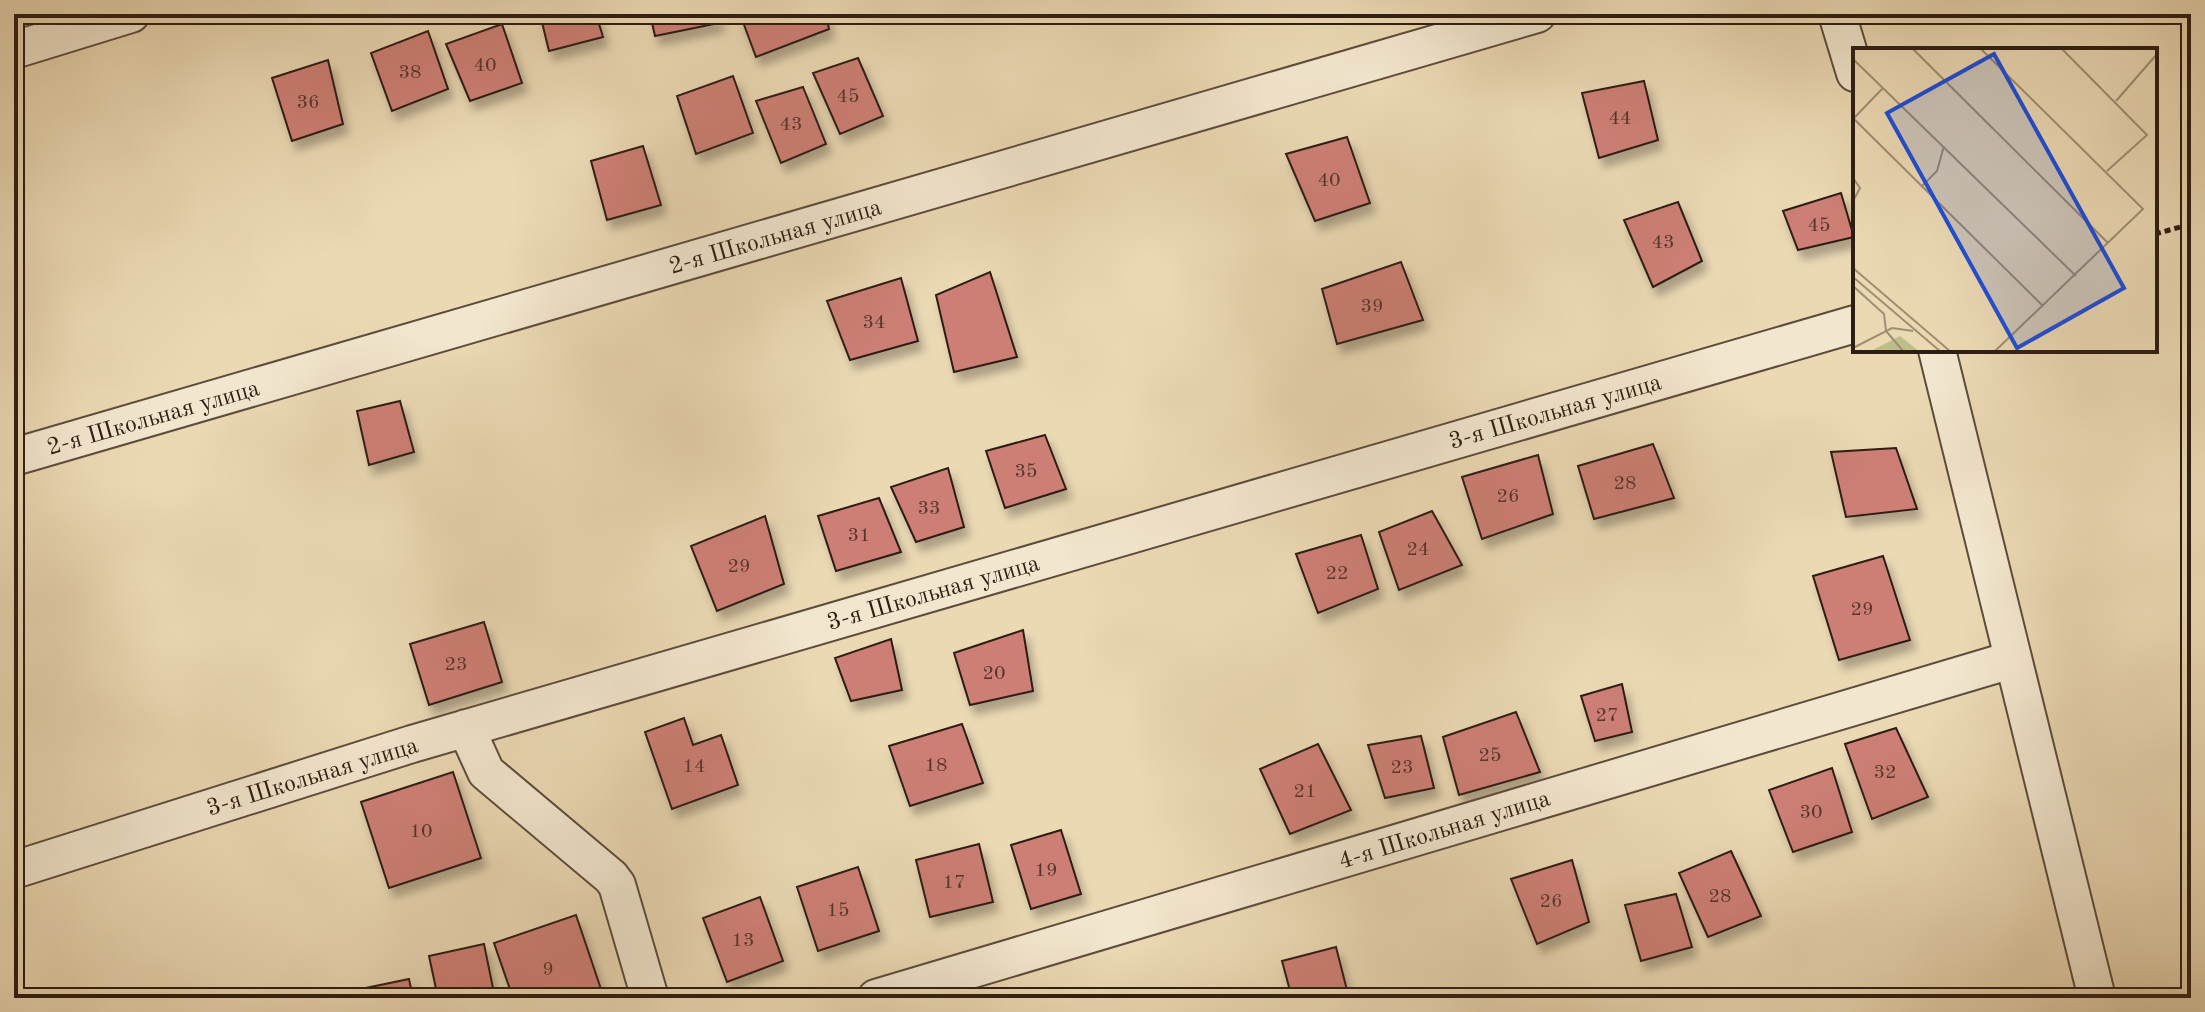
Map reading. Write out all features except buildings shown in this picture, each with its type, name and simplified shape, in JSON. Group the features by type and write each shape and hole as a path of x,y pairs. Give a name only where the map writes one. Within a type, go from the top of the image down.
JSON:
{"street":[{"path":"14,50 131,14"},
{"name":"2-я Школьная улица","path":"14,457 1537,14"},
{"path":"1837,14 1853,66"},
{"name":"3-я Школьная улица","path":"14,870 466,728 1853,325"},
{"path":"1937,352 2011,660 2097,998"},
{"name":"4-я Школьная улица","path":"876,998 2011,660"},
{"path":"466,728 486,772 617,885 650,998"}],"path":[{"path":"2157,233 2191,224"}]}
